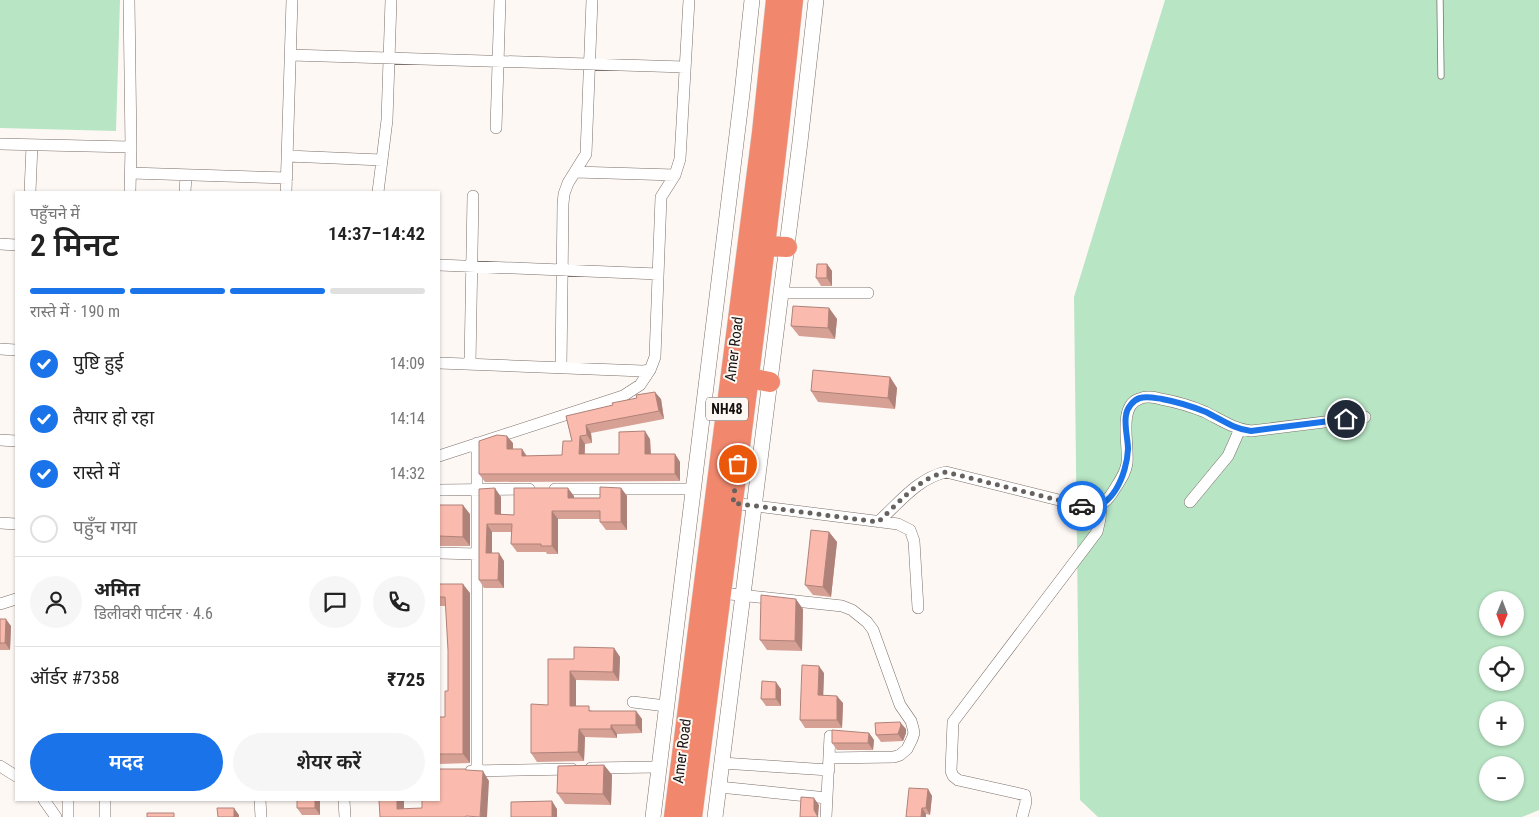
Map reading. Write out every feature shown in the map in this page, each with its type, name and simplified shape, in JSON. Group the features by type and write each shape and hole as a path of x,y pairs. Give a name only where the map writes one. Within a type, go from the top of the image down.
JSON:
{"highway":[{"name":"Amer Road","path":"674,817 762,133 776,0"},
{"name":"Amer Road","path":"692,817 749,378 793,0"},
{"path":"765,246 787,247"},
{"path":"749,378 770,382"}],"street":[{"path":"129,0 130,191"},
{"path":"286,191 292,0"},
{"path":"378,191 387,120 391,0"},
{"path":"496,128 500,0"},
{"path":"561,367 564,194 568,183 586,154 592,0"},
{"path":"440,456 623,396 640,386 650,370 655,357 661,197 675,175 680,159 689,0"},
{"path":"653,817 752,0"},
{"path":"715,817 787,247 816,0"},
{"path":"291,56 685,67"},
{"path":"0,144 131,147"},
{"path":"30,191 32,145"},
{"path":"287,156 382,160"},
{"path":"575,172 675,175"},
{"path":"131,173 286,178"},
{"path":"185,191 186,176"},
{"path":"470,364 473,196"},
{"path":"0,244 15,245"},
{"path":"440,265 658,274"},
{"path":"781,293 868,293"},
{"path":"0,349 15,350"},
{"path":"440,363 650,370"},
{"path":"878,522 926,479 946,472 1087,507 1101,505 1110,498 1124,474 1128,449 1126,415 1133,401 1141,398 1150,397 1183,403 1240,429 1251,431 1365,417"},
{"path":"1190,502 1228,456 1240,429"},
{"path":"0,440 15,441"},
{"path":"477,443 477,770"},
{"path":"440,490 693,489"},
{"path":"733,503 898,524 910,530 914,541 918,608"},
{"path":"1022,817 1026,802 1025,795 958,780 953,776 951,771 953,722 1097,532 1101,505"},
{"path":"0,523 15,524"},
{"path":"440,553 477,554"},
{"path":"721,593 842,606 860,616 873,630 900,705 911,721 914,733 912,739 903,753 894,757 829,758"},
{"path":"0,604 15,599"},
{"path":"633,702 666,706"},
{"path":"826,817 830,736"},
{"path":"722,763 829,770"},
{"path":"0,766 15,775"},
{"path":"458,771 659,767"},
{"path":"719,787 827,798"},
{"path":"45,801 56,817"},
{"path":"68,801 68,817"},
{"path":"105,801 105,817"},
{"path":"260,801 261,817"},
{"path":"344,801 345,817"}],"lane":[{"path":"1440,0 1441,76"}],"green space":[{"path":"0,0 120,0 116,131 0,128"},
{"path":"1165,0 1539,0 1539,810 1522,817 1098,817 1080,800 1074,297"}],"building":[{"path":"817,264 827,264 827,278 816,278"},
{"path":"793,306 829,308 828,328 791,326"},
{"path":"813,370 890,377 888,398 811,391"},
{"path":"655,392 659,411 586,425 587,435 580,436 579,454 619,454 619,432 645,431 645,454 675,454 675,474 479,474 479,441 497,435 507,436 507,449 522,449 522,456 562,455 563,441 572,441 566,416 637,398 636,395"},
{"path":"600,487 621,488 621,522 600,522 600,511 552,511 552,546 511,544 512,524 487,524 486,553 499,553 498,580 479,580 479,489 495,488 495,514 514,515 514,488 568,488 568,498 600,498"},
{"path":"440,505 463,505 463,537 440,536"},
{"path":"811,530 829,532 823,587 805,585"},
{"path":"440,584 463,584 463,754 440,754 440,717 445,717 445,691 448,691 445,597 440,597"},
{"path":"761,595 796,599 795,641 760,640"},
{"path":"0,619 6,619 5,643 0,643"},
{"path":"574,647 614,648 613,672 570,671 570,706 589,706 589,711 636,711 636,725 611,725 611,729 579,729 578,752 531,753 531,704 548,705 548,659 574,659"},
{"path":"802,665 819,666 818,695 837,696 837,720 800,720"},
{"path":"762,681 776,682 776,699 761,699"},
{"path":"900,722 898,734 876,735 875,723"},
{"path":"832,730 869,733 868,743 832,743"},
{"path":"604,765 603,794 557,793 558,766"},
{"path":"440,769 483,771 480,817 380,817 379,801 397,801 397,809 422,808 422,801 440,801"},
{"path":"909,788 928,789 926,808 922,808 921,817 906,817"},
{"path":"801,797 814,798 814,810 818,817 800,817"},
{"path":"297,801 315,801 315,808 297,808"},
{"path":"552,801 552,817 511,817 511,802"},
{"path":"217,808 234,808 234,817 218,817"},
{"path":"147,813 174,813 174,817 147,817"}],"way so far":[{"path":"738,464 733,503 878,522 926,479 946,472 1082,506"}],"route":[{"path":"1082,506 1101,505 1110,498 1124,474 1128,449 1126,415 1133,401 1141,398 1150,397 1183,403 1229,425 1251,431 1346,419"}]}
